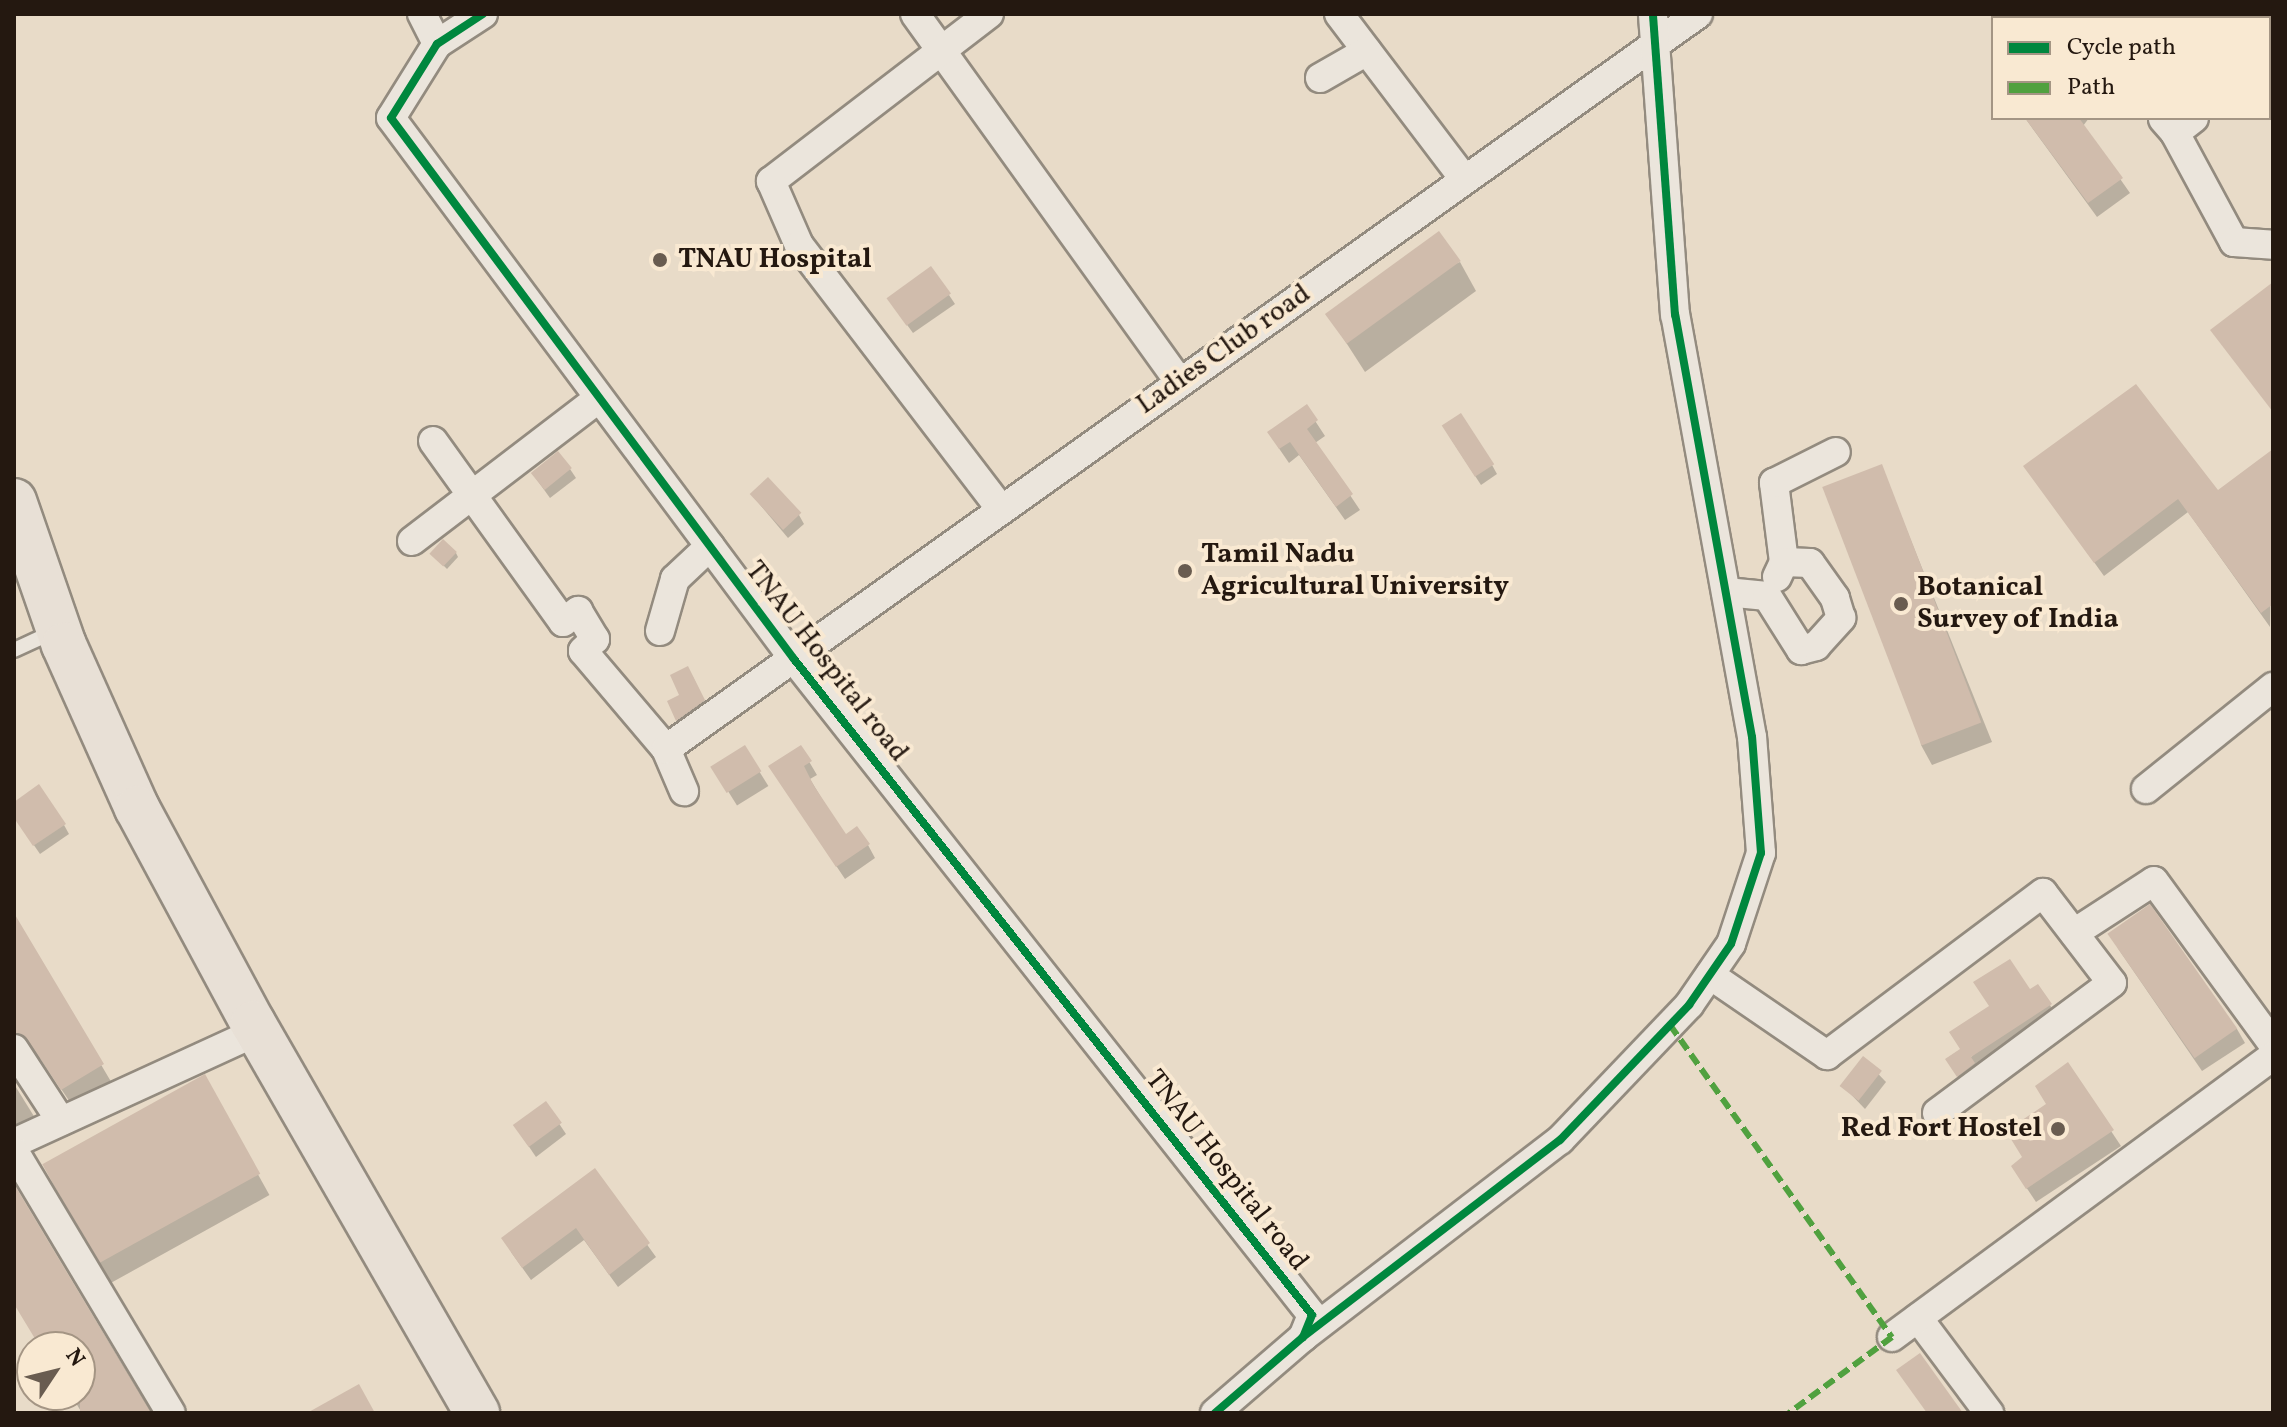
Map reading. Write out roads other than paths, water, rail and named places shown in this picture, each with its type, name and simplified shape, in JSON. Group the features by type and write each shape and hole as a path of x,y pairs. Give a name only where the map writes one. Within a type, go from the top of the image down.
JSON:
{"main road":[{"path":"14,501 24,560 59,629 137,808 257,1032 477,1413"}],"street":[{"path":"422,14 437,44"},
{"name":"TNAU Hospital road","path":"483,14 437,44 391,118 794,659 1312,1315 1303,1337"},
{"path":"915,14 1179,382"},
{"path":"989,14 771,181 799,245 1000,508"},
{"path":"1339,14 1465,180"},
{"path":"1215,1413 1303,1337 1560,1140 1689,1005 1731,944 1761,853 1752,737 1675,315 1653,14"},
{"name":"Ladies Club road","path":"666,749 1000,508 1698,14"},
{"path":"1320,78 1367,51"},
{"path":"2177,123 2234,242 2273,245"},
{"path":"412,541 599,398"},
{"path":"433,441 563,622 578,611 595,639 583,651 666,749 684,791"},
{"path":"1767,596 1784,562 1774,483 1836,452"},
{"path":"660,631 675,579 710,546"},
{"path":"1767,596 1801,650 1816,646 1841,618 1835,598 1810,563 1784,562"},
{"path":"1726,592 1767,596"},
{"path":"2146,789 2273,687"},
{"path":"2074,933 2154,881 2273,1044"},
{"path":"1710,975 1762,1016 1827,1055 2043,893 2112,983 1937,1113"},
{"path":"14,1143 257,1032"},
{"path":"14,1049 61,1121"},
{"path":"1892,1337 2273,1056"},
{"path":"14,1151 171,1413"},
{"path":"1918,1318 1989,1413"}],"lane":[{"path":"14,650 59,629"}],"place":[{"name":"TNAU Hospital","path":"660,260"},
{"name":"Tamil Nadu Agricultural University","path":"1185,571"},
{"name":"Botanical Survey of India","path":"1901,604"},
{"name":"Red Fort Hostel","path":"2058,1129"}]}
